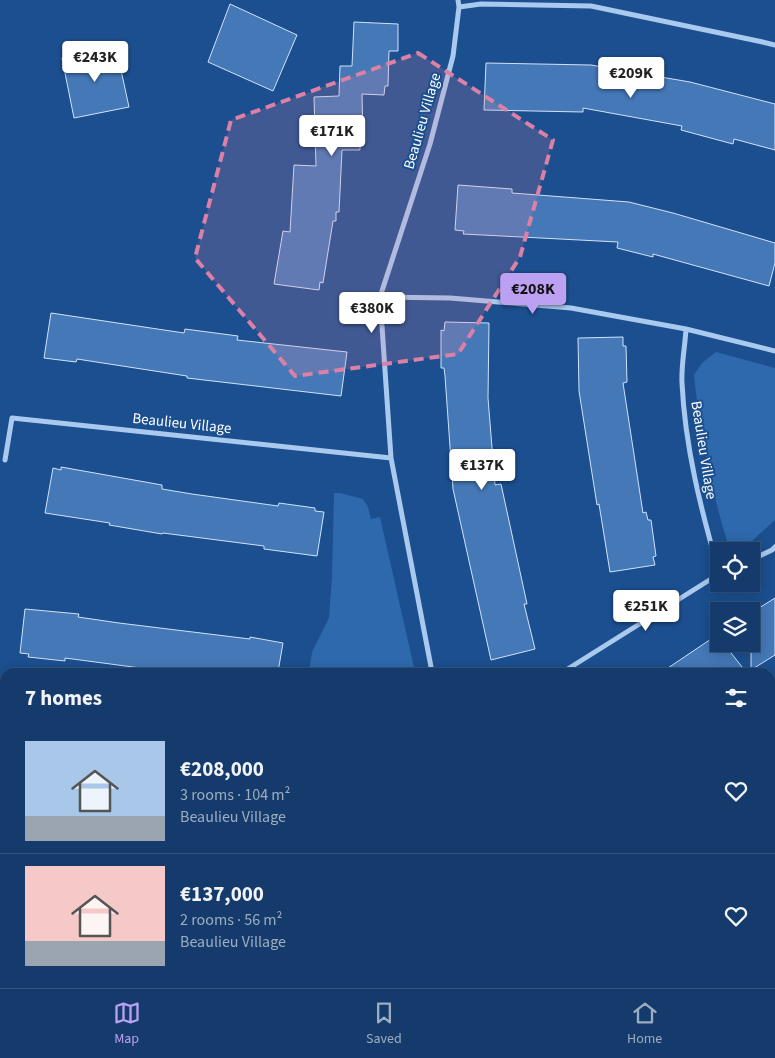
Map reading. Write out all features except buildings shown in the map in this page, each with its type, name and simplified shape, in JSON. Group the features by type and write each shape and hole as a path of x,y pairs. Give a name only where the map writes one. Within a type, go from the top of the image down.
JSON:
{"street":[{"name":"Beaulieu Village","path":"431,668 391,458 380,296 430,144 453,56 459,7 458,0"},
{"path":"459,7 481,4 590,6 758,40 775,46"},
{"path":"380,296 450,298 572,308 686,329 775,351"},
{"name":"Beaulieu Village","path":"686,329 681,381 688,443 702,512 710,542"},
{"name":"Beaulieu Village","path":"5,460 12,418 391,458"},
{"path":"760,556 775,547"},
{"name":"Beaulieu Village","path":"569,668 710,579"}],"highlighted area":[{"path":"418,53 553,140 520,257 458,354 295,376 195,258 231,120"}],"shaded area":[{"path":"716,352 775,368 775,520 751,542 727,542 724,530 703,442 694,375 702,363"},
{"path":"334,493 340,493 363,499 368,507 371,519 380,517 414,668 310,668 312,652 329,618"}]}
